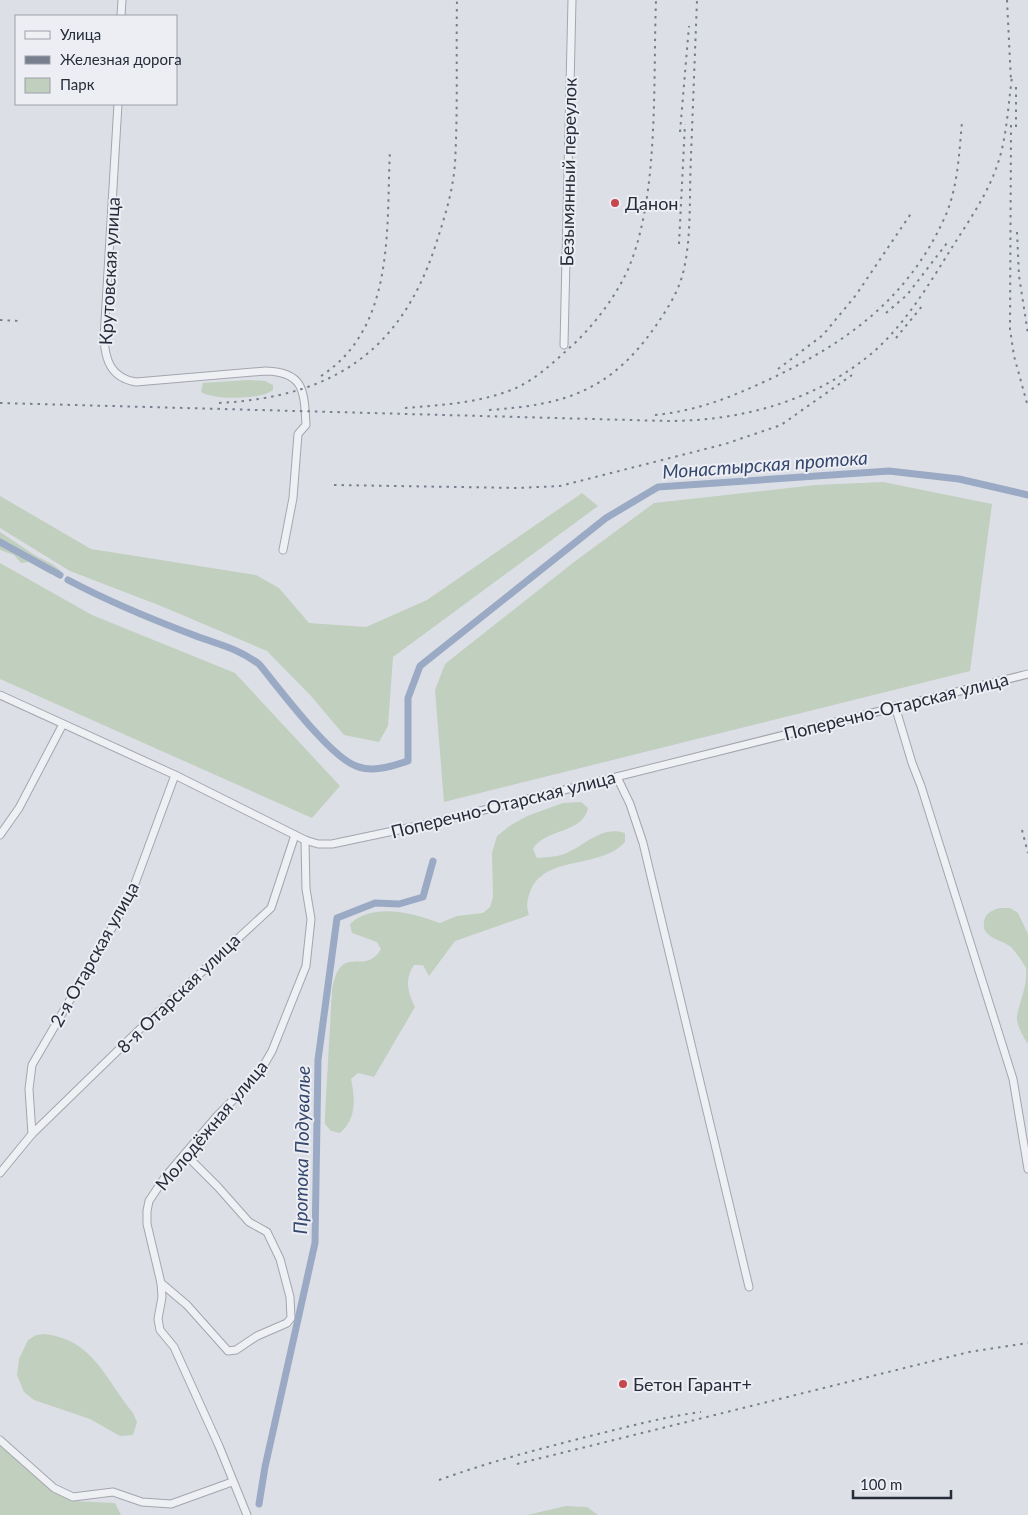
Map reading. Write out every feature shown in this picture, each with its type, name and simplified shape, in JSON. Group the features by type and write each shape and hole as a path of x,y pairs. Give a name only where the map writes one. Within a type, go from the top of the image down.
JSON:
{"street":[{"path":"121,15 122,0"},
{"name":"Безымянный переулок","path":"564,345 572,0"},
{"name":"Крутовская улица","path":"118,105 104,338 107,361 114,372 122,379 136,382 266,371 295,378 303,390 306,424 298,434 293,498 283,550"},
{"name":"Поперечно-Отарская улица","path":"0,695 175,775 305,840 318,844 332,844 617,777 1028,674"},
{"path":"895,706 1013,1078 1028,1169"},
{"path":"0,835 19,808 63,724"},
{"name":"2-я Отарская улица","path":"32,1134 29,1089 32,1065 130,897 175,775"},
{"path":"617,777 630,804 643,843 749,1287"},
{"name":"8-я Отарская улица","path":"0,1172 32,1134 140,1029 271,908 295,835"},
{"name":"Молодёжная улица","path":"247,1515 219,1446 174,1347 160,1330 158,1319 162,1297 147,1224 147,1211 149,1201 165,1177 261,1070 272,1051 306,966 311,919 306,889 305,840"},
{"path":"160,1282 187,1305 228,1351 236,1350 257,1336 287,1324 291,1318 290,1297 280,1259 267,1232 249,1222 185,1154"},
{"path":"0,1440 54,1488 72,1497 114,1492 142,1502 171,1504 232,1482"}],"green space":[{"path":"248,380 265,381 273,385 273,390 258,396 237,398 207,395 201,392 203,383"},
{"path":"883,482 992,504 970,671 444,802 435,690 445,664 574,562 654,503 816,485"},
{"path":"582,493 598,506 393,657 388,726 379,742 344,735 311,696 267,651 161,606 70,571 0,528 0,496 91,549 256,575 279,588 309,623 366,627 427,600"},
{"path":"0,532 61,571 50,574 29,562 21,563 14,555 0,550"},
{"path":"0,563 92,615 235,673 340,786 312,818 0,679"},
{"path":"581,802 588,808 585,816 572,827 546,837 539,842 533,849 537,858 564,854 608,832 625,833 625,842 614,851 602,856 547,872 537,880 530,892 527,903 529,915 455,941 429,976 423,965 414,965 409,976 408,986 415,1007 374,1077 358,1073 351,1079 354,1101 352,1115 346,1127 340,1133 331,1131 325,1124 325,1115 332,990 336,975 341,967 347,963 367,961 374,957 381,949 377,942 352,933 350,924 359,917 381,911 406,913 440,923 457,916 483,913 490,907 493,897 492,853 497,836 527,816 563,803"},
{"path":"1000,908 1010,908 1018,913 1028,934 1028,1044 1020,1030 1017,1019 1025,986 1026,968 1012,948 993,938 984,928 987,914"},
{"path":"45,1334 62,1338 75,1344 97,1363 133,1413 137,1422 133,1435 120,1436 90,1419 34,1400 24,1392 17,1375 19,1359 28,1340 36,1335"},
{"path":"0,1445 54,1490 73,1501 115,1503 121,1515 0,1515"},
{"path":"566,1506 587,1507 598,1515 527,1515"}],"waterway":[{"name":"Монастырская протока","path":"68,580 131,610 243,654 259,664 305,720 332,749 356,766 376,769 408,761 408,698 420,666 606,518 658,487 889,471 959,479 1028,495"},
{"path":"0,542 60,575"},
{"name":"Протока Подувалье","path":"259,1504 265,1467 315,1243 318,1060 337,918 375,903 399,904 423,897 433,861"}],"railway":[{"path":"219,403 258,399 294,391 326,379 355,363 380,342 402,316 420,284 435,247 445,216 452,184 455,163 457,0"},
{"path":"405,408 475,400 503,393 523,385 555,361 586,332 620,286 631,262 640,233 646,201 653,133 656,0"},
{"path":"489,410 541,404 584,391 603,380 638,349 675,295 683,273 688,245 697,0"},
{"path":"1007,0 1011,82"},
{"path":"680,132 689,26"},
{"path":"0,403 667,421 722,417 775,406 825,385 849,371 883,343 915,305 971,218 994,174 1007,121 1012,77"},
{"path":"1016,87 1016,132"},
{"path":"655,415 712,403 795,367 847,335 892,296 912,273 929,248 949,208 957,171 962,122"},
{"path":"679,244 685,124"},
{"path":"1011,125 1010,329 1014,356 1028,407"},
{"path":"321,376 345,355 363,331 375,304 382,274 386,243 390,150"},
{"path":"778,369 823,335 856,295 912,212"},
{"path":"1017,232 1019,276 1028,334"},
{"path":"886,313 907,295 947,243"},
{"path":"896,338 923,305"},
{"path":"0,320 20,321"},
{"path":"334,485 518,488 560,486 725,444 781,425 852,375"},
{"path":"1022,830 1028,853"},
{"path":"517,1464 969,1352 1028,1343"},
{"path":"439,1480 571,1441 659,1419 701,1412"}],"place":[{"name":"Данон","path":"615,203"},
{"name":"Бетон Гарант+","path":"623,1384"}]}
